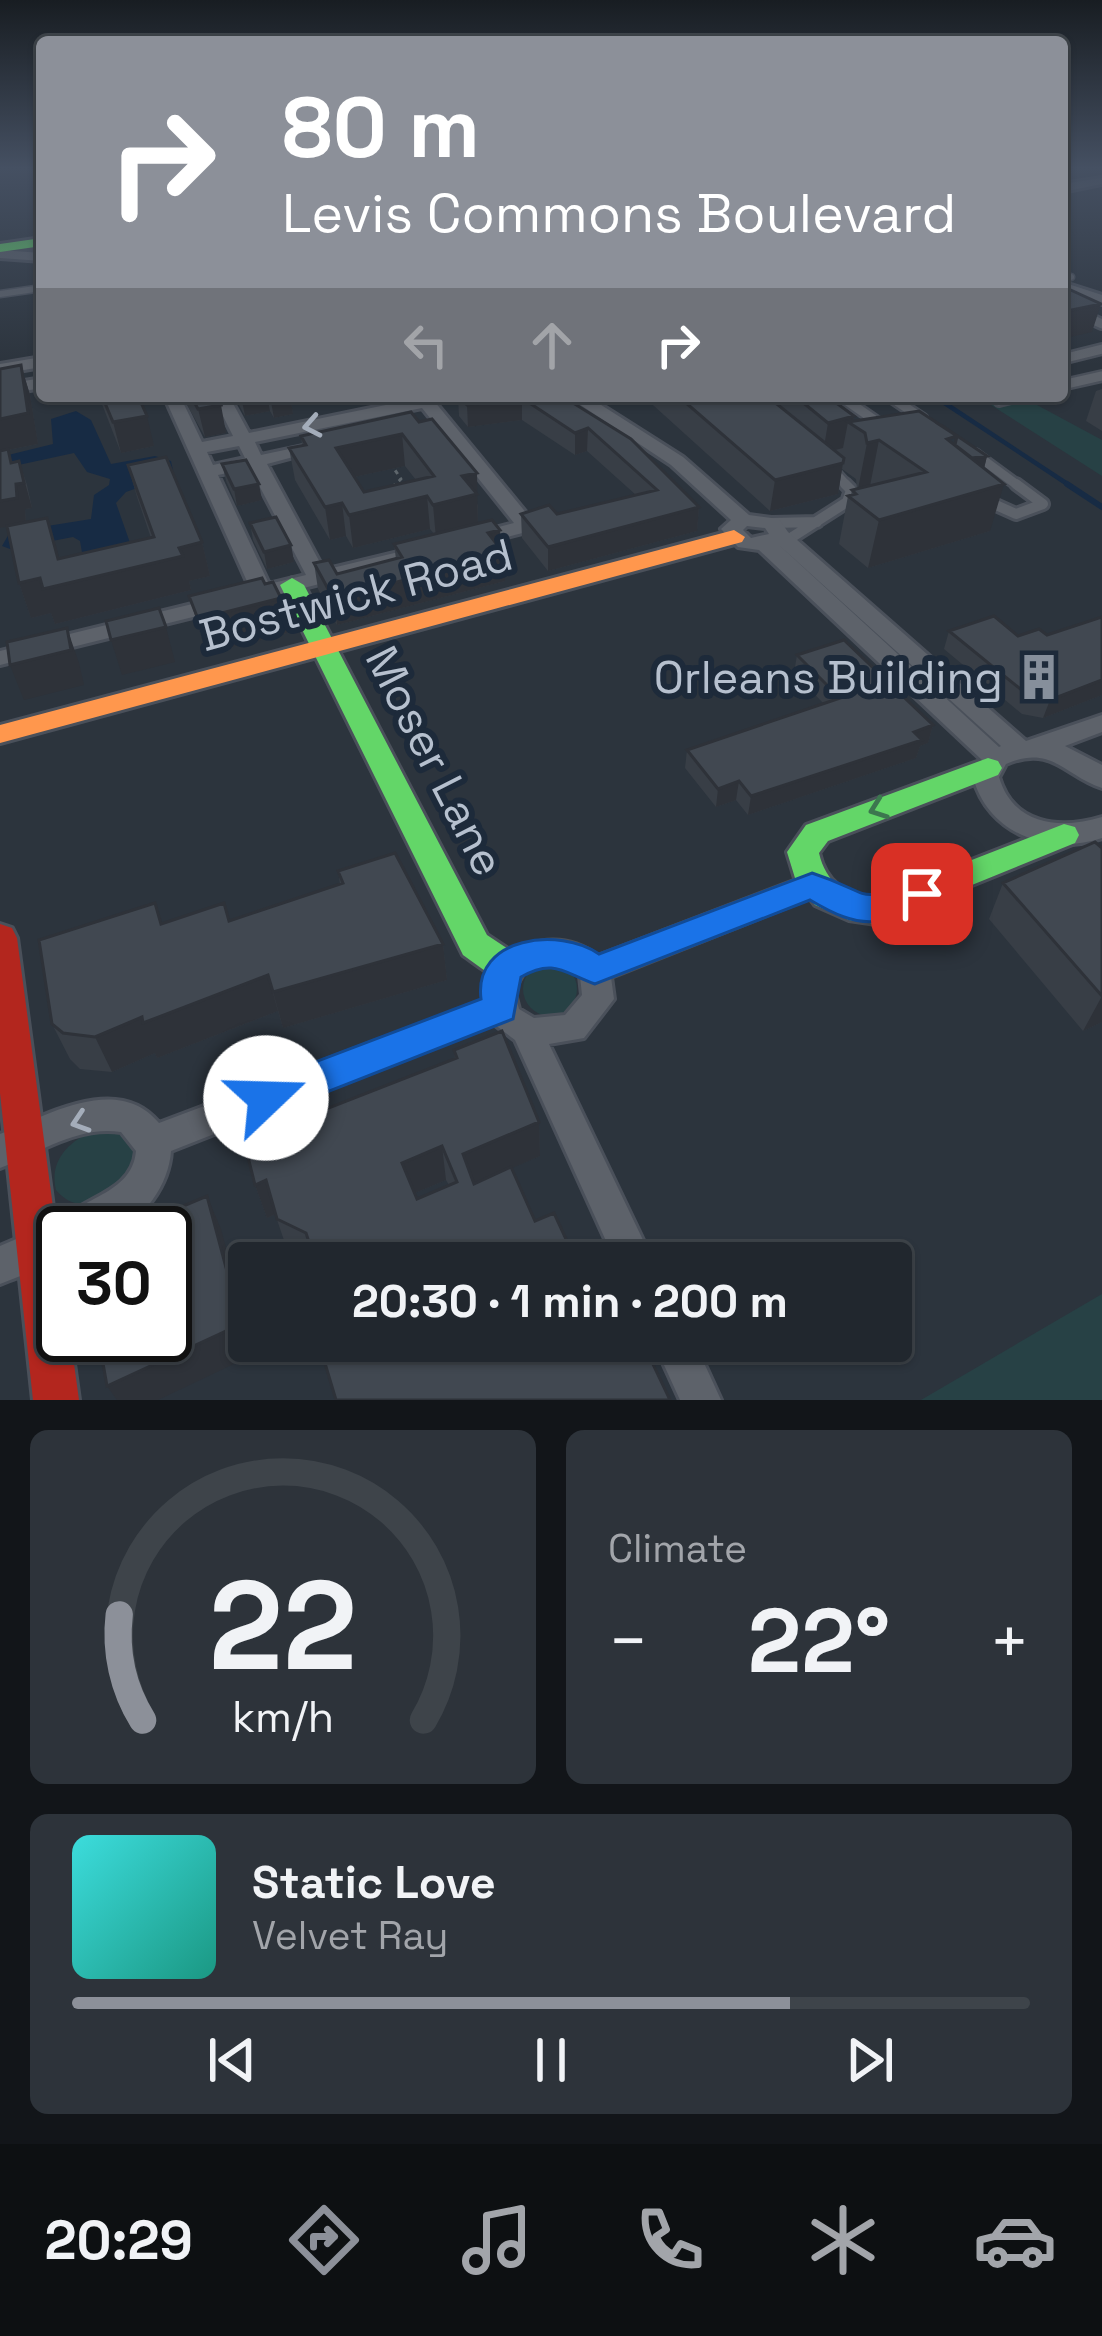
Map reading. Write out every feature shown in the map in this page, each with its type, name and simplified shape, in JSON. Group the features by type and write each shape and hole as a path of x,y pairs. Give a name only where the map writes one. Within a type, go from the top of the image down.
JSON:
{"street":[{"path":"0,252 36,245"},
{"path":"0,252 36,255"},
{"path":"1068,280 1102,286"},
{"path":"1068,281 1102,300"},
{"path":"0,369 36,363"},
{"path":"0,390 36,384"},
{"path":"175,402 262,592"},
{"name":"Moser Lane","path":"224,402 256,461 305,582 323,647 475,945 508,967"},
{"path":"585,402 660,448 739,528 776,536 1010,756 1068,756 1102,778"},
{"path":"196,449 436,408"},
{"path":"419,427 436,408"},
{"path":"0,658 527,526 436,408"},
{"path":"206,472 349,442"},
{"name":"Bostwick Road","path":"0,734 739,528"},
{"path":"1087,838 884,909 845,907 812,885 802,858 817,833 1102,723"},
{"path":"1010,756 987,786 1008,815 1087,838"},
{"path":"625,1242 534,1052 530,1032 500,1008 498,989 508,967 526,955 558,950 595,970 812,885"},
{"path":"0,938 12,1147 36,1208"},
{"path":"530,1032 563,1031 583,1022 598,999 595,970"},
{"path":"152,1142 500,1008"},
{"path":"12,1147 113,1115 143,1128 152,1142 151,1168 121,1206"},
{"path":"0,1265 36,1249"},
{"path":"55,1362 56,1400"},
{"path":"683,1362 701,1400"}],"lane":[{"path":"0,294 36,289"},
{"path":"1068,310 1102,324"},
{"path":"1068,357 1102,349"},
{"path":"1068,384 1102,376"},
{"path":"848,402 887,430"},
{"path":"898,402 927,422"},
{"path":"965,447 1042,504 1027,512 1001,511 968,488"},
{"path":"776,536 817,522 847,502 850,490 822,460 847,456"},
{"path":"776,536 817,522"}],"path":[{"path":"389,460 401,478 387,493 401,496"}],"green space":[{"path":"1031,402 1102,440 1102,476 991,405"},
{"path":"550,962 569,970 577,989 569,1008 550,1016 531,1008 523,989 531,970"},
{"path":"93,1131 120,1132 132,1143 134,1159 112,1192 94,1202 74,1203 56,1190 55,1170 68,1147"},
{"path":"1102,1294 1102,1400 921,1400"}],"water":[{"path":"76,411 91,420 111,464 155,456 171,461 174,475 126,492 116,503 135,557 84,564 80,541 73,537 10,549 2,546 10,532 91,519 94,495 110,479 87,472 74,453 0,469 0,457 53,444 51,419"}],"building":[{"path":"1068,289 1101,304 1068,311"},
{"path":"21,365 28,413 0,419 0,369"},
{"path":"105,402 141,402 147,416 113,422"},
{"path":"194,402 221,405 198,409"},
{"path":"528,402 572,402 631,439 699,507 548,547 521,514 549,505 557,514 657,490 588,428 575,433"},
{"path":"685,402 774,402 844,458 843,463 775,480"},
{"path":"802,402 835,402 854,416 828,423"},
{"path":"919,411 957,436 947,439 1004,484 879,520 848,496 856,494 852,490 926,472 879,440 867,443 865,433 848,422"},
{"path":"411,412 419,422 432,419 477,473 462,476 477,494 433,505 427,496 349,515 342,503 325,507 289,448 306,445 301,436","holes":["402,434 434,476 364,492 336,448"]},
{"path":"941,425 987,456 972,458 955,445 957,436"},
{"path":"8,449 11,463 19,461 24,483 16,484 17,498 0,501 0,451"},
{"path":"166,457 202,542 179,548 183,556 43,589 40,578 19,583 7,526 47,518 58,559 154,537 128,465"},
{"path":"246,460 259,484 234,489 222,464"},
{"path":"276,517 291,545 264,552 250,523"},
{"path":"492,520 500,530 488,533 505,555 333,598 314,563 329,560 337,574 402,557 394,544"},
{"path":"262,578 265,584 273,582 281,598 198,619 189,596"},
{"path":"159,608 166,627 111,640 106,621"},
{"name":"Orleans Building","path":"994,616 1018,636 1039,629 1047,635 1102,617 1102,680 1050,700 1029,696 949,631"},
{"path":"67,628 71,650 10,665 7,642"},
{"path":"844,640 933,725 914,732 922,740 751,796 739,781 718,789 687,750 840,698 797,655"},
{"path":"1095,842 1102,848 1102,996 1003,883"},
{"path":"395,853 443,944 273,992 268,975 95,1037 63,1033 52,1024 39,940 155,903 161,924 224,903 229,921 343,883 338,871"},
{"path":"502,1031 539,1122 463,1154 474,1184 511,1167 535,1221 554,1213 567,1242 309,1242 306,1233 277,1219 266,1180 255,1185 244,1141 457,1058 454,1050","holes":["442,1146 457,1182 417,1199 402,1163"]},
{"path":"207,1196 228,1275 228,1330 192,1347 192,1206 183,1206"},
{"path":"103,1362 159,1362 107,1386"},
{"path":"325,1362 652,1362 670,1400 336,1400"}],"waterway":[{"path":"943,402 1072,487"},
{"path":"1067,484 1102,507"}],"traffic: fast":[{"path":"0,248 36,243"},
{"path":"292,585 475,945 508,967"},
{"path":"988,768 817,833 803,852 811,878 837,902 876,911 1064,835"}],"traffic: slow":[{"path":"0,734 734,537"}],"traffic: jam":[{"path":"0,938 56,1400"}],"place":[{"name":"Orleans Building","path":"1039,677"}],"route":[{"path":"266,1098 500,1008 500,979 514,961 536,951 571,953 595,970 812,885 835,903 866,911 886,909 922,894"}]}
